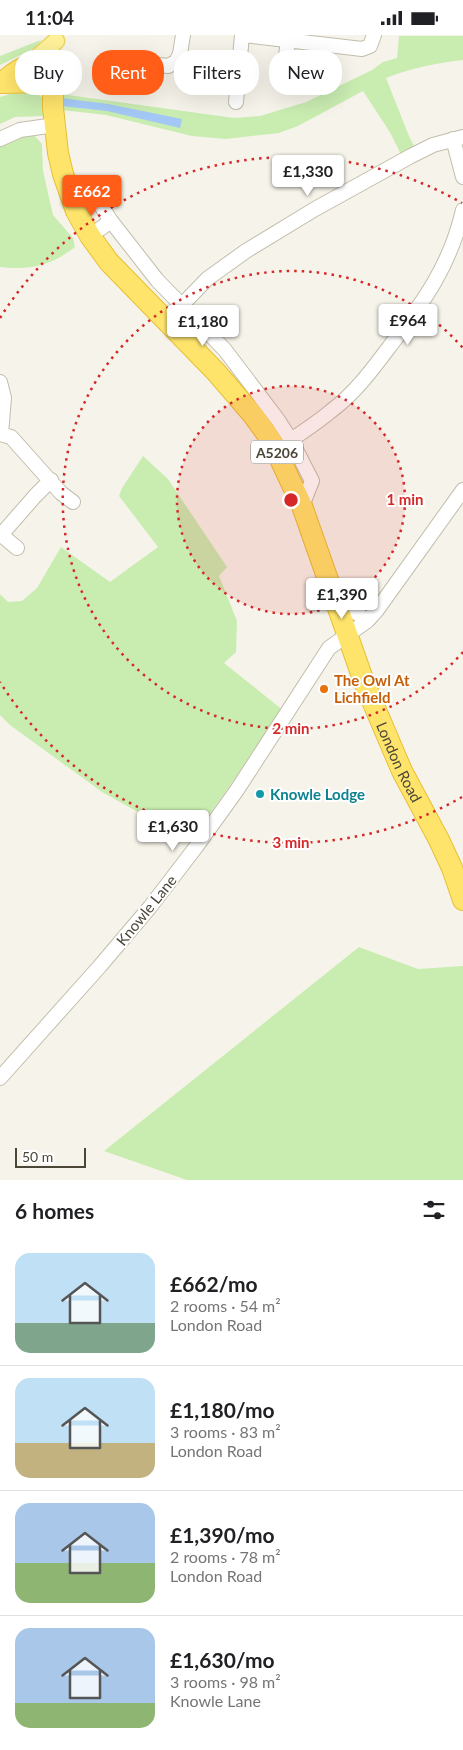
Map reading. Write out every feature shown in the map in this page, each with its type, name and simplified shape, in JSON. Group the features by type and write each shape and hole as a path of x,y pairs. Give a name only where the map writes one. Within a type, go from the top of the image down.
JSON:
{"highway":[{"path":"1,83 15,72"},
{"path":"1,83 15,86"},
{"name":"London Road","path":"53,95 58,153 70,195 90,236 109,262 216,372 253,415 271,440 302,505 364,681 402,771 452,868 463,900"}],"main road":[{"path":"45,50 57,38"}],"street":[{"path":"164,66 168,66 176,62 180,54 182,35"},
{"path":"236,102 242,35 362,49 370,46 374,35"},
{"path":"287,50 288,41"},
{"path":"0,139 20,129 53,95"},
{"path":"182,305 207,279 246,251 315,209 432,145 458,138 463,177"},
{"path":"96,198 111,221 157,280 225,350 278,420 291,440 312,481 302,505"},
{"path":"291,440 332,411 362,383 423,303 441,272 456,237 463,209"},
{"path":"90,236 111,221"},
{"path":"0,382 4,398 0,434 11,437 61,493 73,502"},
{"path":"17,548 0,535 35,495 51,480"},
{"path":"334,595 367,621 463,490"},
{"name":"Knowle Lane","path":"0,1078 88,980 150,907 237,790 329,647 367,621"}],"green space":[{"path":"399,36 463,36 463,60 424,66 386,78 416,150 402,157 391,134 363,91 298,126 279,133 226,139 192,136 106,115 62,110 61,95 68,95 234,118 260,116 306,102 320,95 342,95 342,85 372,70 383,62 397,58"},
{"path":"41,40 37,47 31,50 15,50"},
{"path":"15,50 15,58 0,65 0,56"},
{"path":"10,94 38,95 43,98 44,116 15,117 0,124 0,97"},
{"path":"25,134 34,135 42,144 43,171 53,215 73,238 75,247 57,259 40,265 21,268 0,267 0,144"},
{"path":"143,456 168,479 227,567 219,576 237,621 236,652 224,663 284,711 195,834 186,839 102,792 10,725 0,715 0,594 8,602 22,601 37,588 61,547 110,582 158,547 119,496 122,488"},
{"path":"359,947 418,969 463,966 463,1180 187,1180 104,1151"}],"water":[{"path":"61,98 108,104 182,119 180,128 107,111 62,106"}],"place":[{"name":"The Owl At Lichfield","path":"324,689"},
{"name":"Knowle Lodge","path":"260,794"}]}
